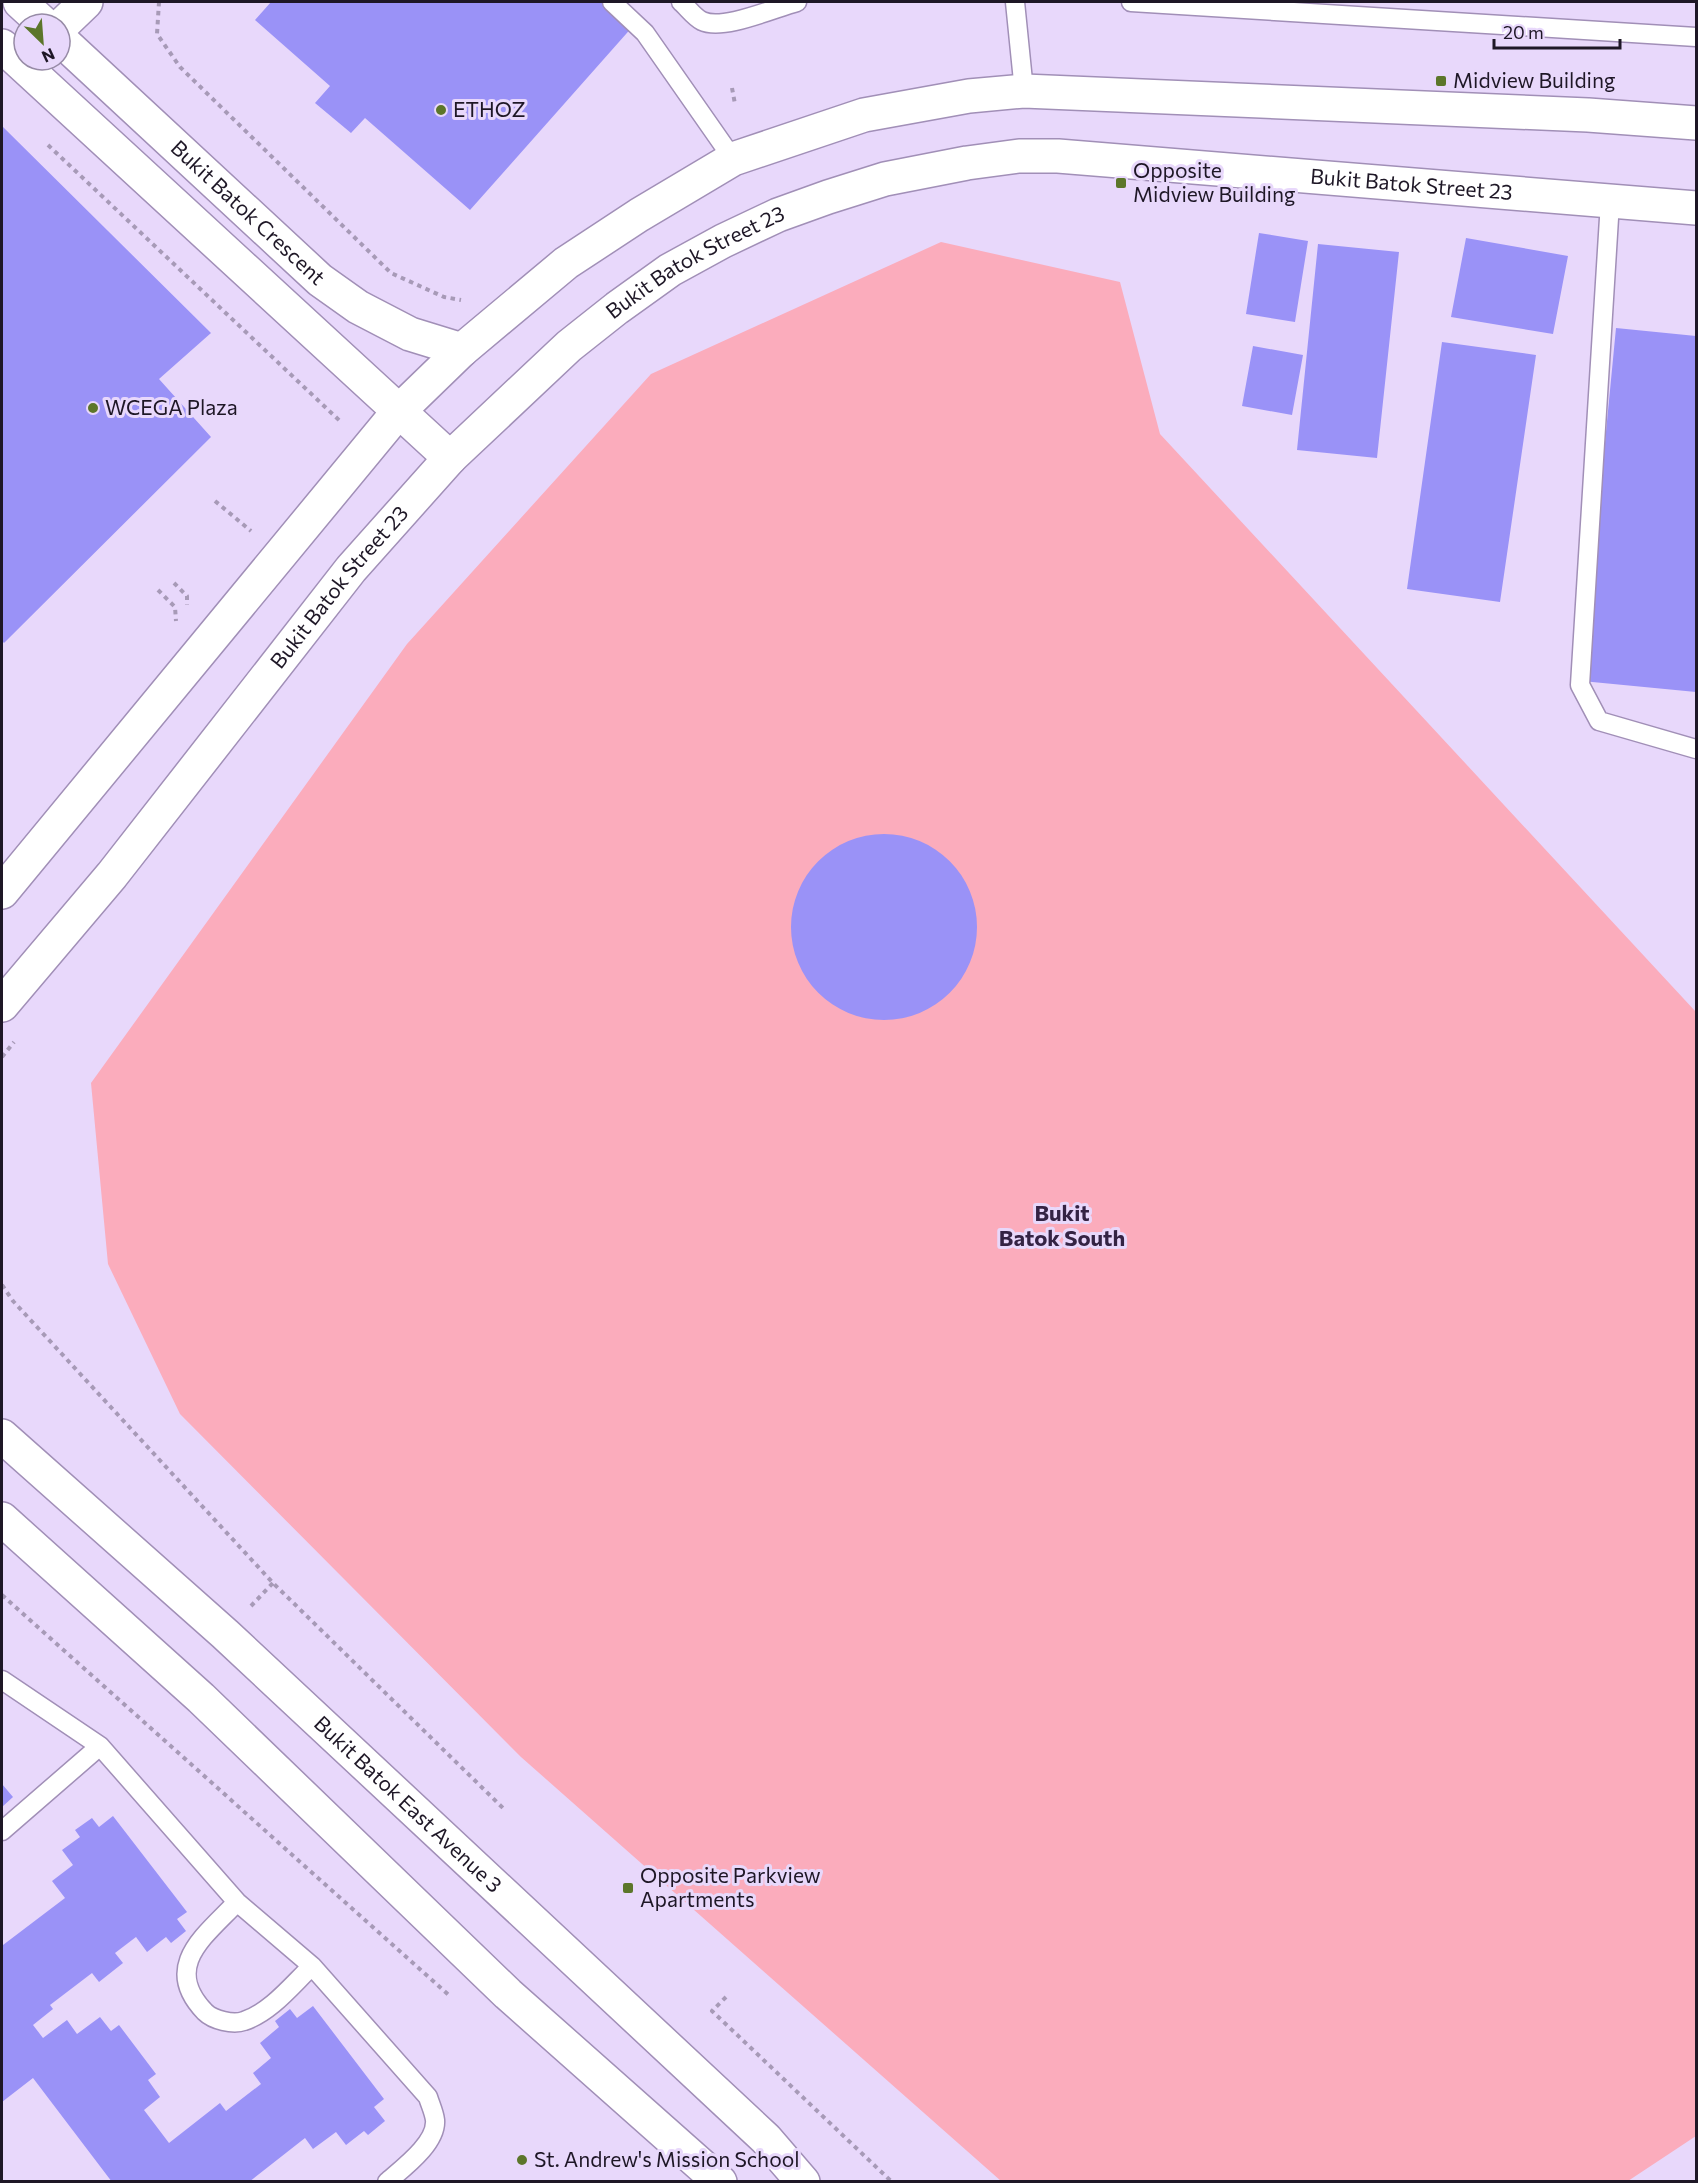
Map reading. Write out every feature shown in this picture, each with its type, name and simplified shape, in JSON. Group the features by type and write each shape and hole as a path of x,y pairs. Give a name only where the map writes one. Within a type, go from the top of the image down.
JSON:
{"street":[{"path":"72,15 86,2"},
{"name":"Bukit Batok Crescent","path":"72,50 320,280 358,307 410,334 462,350"},
{"path":"32,72 450,458"},
{"path":"2,892 398,412 462,350 566,263 639,215 734,159 864,115 969,96 1024,91 1576,114 1696,123"},
{"name":"Bukit Batok Street 23","path":"2,1005 112,875 351,569 450,458 569,346 617,308 670,270 778,215 885,179 967,163 1019,156 1058,156 1696,208"},
{"name":"Bukit Batok East Avenue 3","path":"2,1436 225,1634 766,2139 803,2181"},
{"path":"2,1519 201,1698 508,1994 720,2181"}],"lane":[{"path":"612,2 645,33 734,159"},
{"path":"681,2 699,20 710,24 727,23 797,2"},
{"path":"1015,2 1024,91"},
{"path":"1131,2 1696,37"},
{"path":"1610,202 1580,685 1599,721 1696,749"},
{"path":"2,1680 100,1746 237,1902 312,1966 428,2097 435,2122 430,2140 410,2163 387,2181"},
{"path":"2,1831 100,1746"},
{"path":"237,1902 199,1942 190,1956 186,1974 189,1993 207,2015 224,2021 243,2022 269,2007 312,1966"}],"path":[{"path":"159,2 157,34 188,75 391,273 444,297 465,301"},
{"path":"732,88 736,109"},
{"path":"45,142 369,448"},
{"path":"215,501 256,535"},
{"path":"174,583 187,596 188,615"},
{"path":"158,590 175,607"},
{"path":"176,628 182,622"},
{"path":"2,1057 16,1039"},
{"path":"2,1284 13,1301 273,1582 505,1810"},
{"path":"2,1595 454,1999"},
{"path":"726,1997 712,2011 892,2181"}],"shaded area":[{"path":"941,242 1120,282 1160,434 1696,1012 1696,2136 1628,2181 1001,2181 521,1757 180,1414 108,1264 91,1083 407,644 651,374"}],"building":[{"name":"ETHOZ","path":"271,2 607,2 634,25 470,210 365,118 351,133 315,103 330,86 255,20"},
{"name":"WCEGA Plaza","path":"2,126 211,333 159,379 211,437 4,643 2,641"},
{"path":"1259,233 1308,241 1295,322 1246,314"},
{"path":"1466,238 1568,256 1553,334 1451,317"},
{"path":"1318,244 1399,252 1377,458 1297,450"},
{"path":"1616,328 1696,336 1696,692 1582,681"},
{"path":"1442,342 1536,355 1500,602 1407,589"},
{"path":"1253,346 1303,355 1292,415 1242,406"},
{"path":"884,834 920,841 950,861 970,891 977,927 970,963 950,993 920,1013 884,1020 848,1013 818,993 798,963 791,927 798,891 818,861 848,841"},
{"path":"2,1784 13,1797 2,1807"},
{"path":"113,1816 187,1912 177,1919 186,1931 171,1943 166,1937 147,1952 136,1937 115,1953 123,1963 99,1982 92,1973 50,2005 53,2009 33,2025 43,2038 67,2020 77,2034 100,2017 111,2031 119,2025 156,2074 148,2080 160,2097 144,2110 169,2143 220,2103 226,2111 261,2084 253,2073 271,2058 260,2043 279,2027 275,2021 290,2009 297,2018 313,2006 384,2099 374,2107 385,2121 368,2135 364,2131 346,2145 336,2132 313,2149 305,2138 249,2182 112,2182 33,2078 2,2102 2,1943 3,1945 65,1898 52,1881 73,1865 62,1850 80,1837 75,1830 92,1818 99,1827"}],"place":[{"name":"Midview Building","path":"1441,81"},
{"name":"ETHOZ","path":"441,110"},
{"name":"Opposite Midview Building","path":"1121,183"},
{"name":"WCEGA Plaza","path":"93,408"},
{"name":"Opposite Parkview Apartments","path":"628,1888"},
{"name":"St. Andrew's Mission School","path":"522,2160"}],"district":[{"name":"Bukit Batok South","path":"1062,1226"}]}
